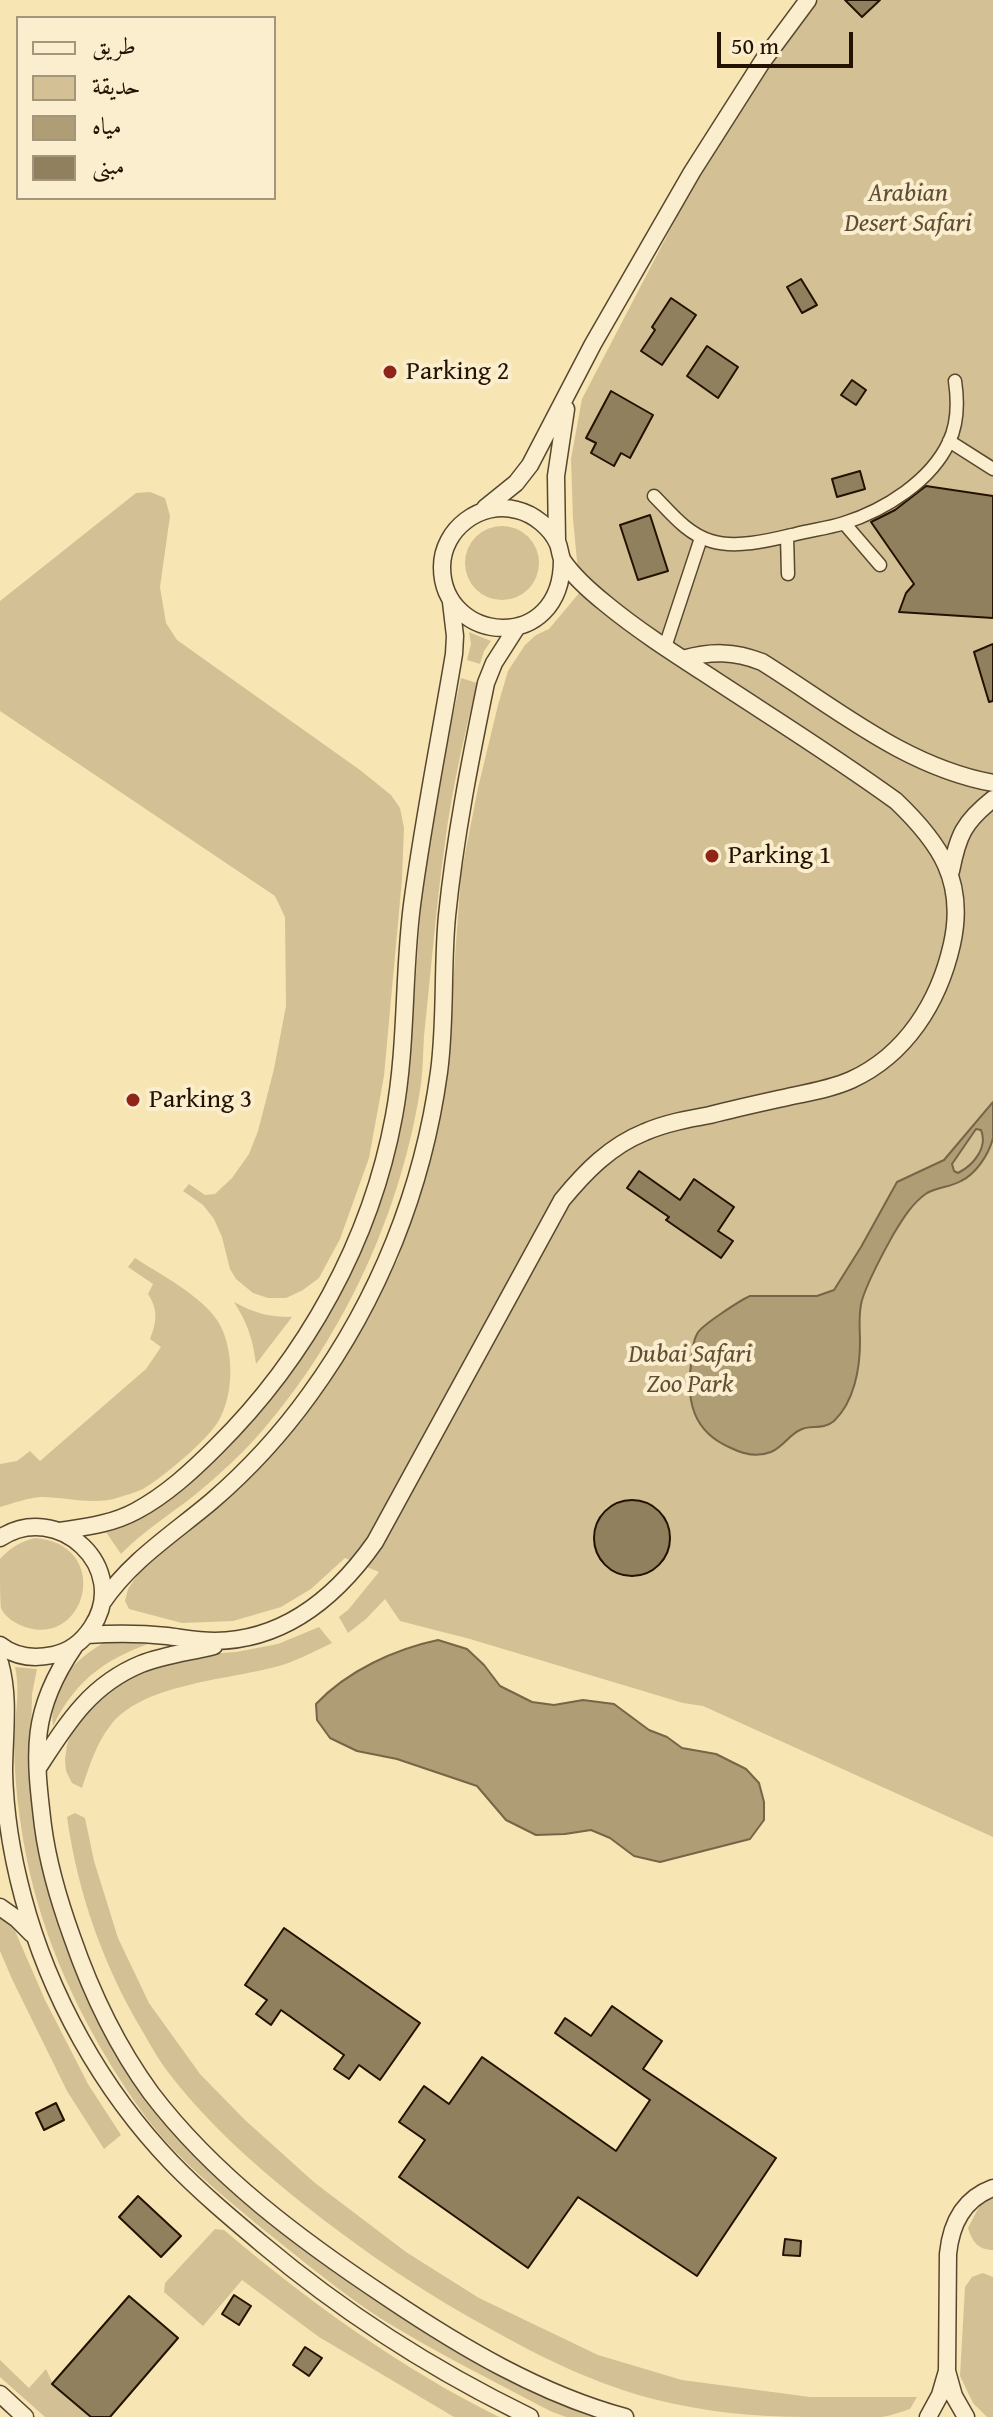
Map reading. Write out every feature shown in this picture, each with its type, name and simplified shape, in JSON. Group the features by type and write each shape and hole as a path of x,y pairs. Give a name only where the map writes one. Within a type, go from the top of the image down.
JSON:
{"street":[{"path":"3,1535 34,1527 60,1531 99,1525 135,1512 168,1491 225,1439 274,1384 307,1337 335,1286 360,1232 384,1161 403,1058 413,901 454,654 455,627 442,566 445,549 459,526 499,498 530,465 593,344 725,116 808,0"},
{"path":"654,496 680,523 701,538 726,544 787,536 844,523 876,510 907,491 933,467 949,441 956,415 955,381"},
{"path":"451,600 463,615 498,629 517,627 534,620 547,609 557,594 562,577 562,559 557,542 556,476 568,394"},
{"path":"949,441 993,469"},
{"path":"481,511 516,509 533,516 557,542"},
{"path":"844,523 880,565"},
{"path":"787,536 788,574"},
{"path":"665,647 701,538"},
{"path":"37,1769 83,1702 111,1679 143,1663 267,1632 295,1620 319,1604 359,1565 375,1542 562,1200 585,1172 613,1149 645,1132 849,1081 878,1065 903,1044 924,1017 939,988 955,930 956,900 951,871 918,821 896,801 665,647 606,604 562,559"},
{"path":"102,1603 127,1570 213,1500 264,1450 309,1396 348,1337 381,1275 407,1209 429,1127 439,1071 446,920 455,840 486,683 494,663 517,627"},
{"path":"683,659 703,653 723,652 762,662 911,756 956,774 993,783"},
{"path":"951,871 957,841 973,815 993,799"},
{"path":"60,1531 89,1552 103,1585 97,1620 55,1674 43,1704 37,1769 45,1842 54,1883 88,1982 125,2053 151,2092 192,2141 294,2231 353,2275 476,2353 541,2386 625,2417"},
{"path":"87,1635 140,1633 192,1640 238,1639"},
{"path":"0,1645 22,1656 40,1658 58,1655 74,1647"},
{"path":"0,1663 5,1693 3,1817 35,1938 60,1999 91,2057 129,2111 171,2162 219,2208 341,2306 406,2350 474,2390 530,2417"},
{"path":"0,1907 35,1938"},
{"path":"928,2417 940,2395 947,2371 950,2235 968,2203 993,2188"},
{"path":"947,2371 954,2396 966,2417"},
{"path":"0,2394 25,2417"}],"green space":[{"name":"Dubai Safari Zoo Park","path":"818,0 993,0 993,1837 703,1706 683,1703 400,1621 385,1599 348,1633 339,1617 379,1572 345,1558 311,1589 281,1607 233,1621 182,1623 129,1609 125,1601 128,1589 154,1556 224,1502 290,1433 378,1297 398,1259 432,1156 448,1054 461,874 498,705 508,671 525,645 549,629 580,592 571,459 582,399 736,103"},
{"path":"150,492 165,498 170,516 160,587 166,623 177,640 391,795 400,808 404,828 384,1076 369,1158 340,1239 319,1278 286,1298 268,1298 253,1293 236,1279 214,1219 203,1205 183,1191 189,1184 205,1195 215,1194 232,1178 249,1154 258,1131 286,1006 285,917 275,896 0,711 0,601 136,493"},
{"path":"502,526 523,532 533,542 539,563 533,584 523,594 502,600 481,594 471,584 465,563 471,542 481,532"},
{"path":"469,632 491,641 480,664 467,660 471,644"},
{"path":"461,678 477,683 445,843 421,1084 400,1178 384,1224 344,1312 292,1394 230,1464 121,1554 106,1532 132,1522 209,1461 346,1273 410,1057 423,878 435,798"},
{"path":"135,1258 194,1296 220,1325 228,1347 230,1385 219,1420 184,1458 140,1490 110,1500 41,1497 0,1507 0,1464 17,1461 30,1451 40,1461 146,1369 161,1347 150,1339 155,1316 148,1294 153,1284 128,1267"},
{"path":"234,1302 262,1314 292,1317 256,1364 249,1331"},
{"path":"35,1538 60,1544 75,1557 82,1574 82,1593 76,1610 64,1623 46,1629 18,1624 8,1618 1,1608 0,1559 16,1546"},
{"path":"319,1627 332,1643 297,1660 163,1692 124,1712 101,1740 82,1788 72,1783 66,1771 67,1745 75,1722 92,1696 163,1657 236,1652 278,1644"},
{"path":"108,1640 160,1640 110,1661 84,1681 53,1726 55,1698 66,1674"},
{"path":"15,1667 37,1669 32,1694 30,1778 46,1884 60,1932 86,1990 181,2132 392,2304 616,2417 566,2417 550,2411 380,2318 264,2230 184,2160 155,2129 93,2034 65,1978 43,1920 26,1854 18,1800 14,1746"},
{"path":"75,1813 85,1818 94,1861 118,1938 149,2003 200,2074 245,2120 315,2183 406,2252 479,2298 598,2355 682,2380 810,2397 917,2397 910,2409 881,2417 769,2416 730,2413 653,2399 573,2371 516,2343 422,2289 373,2256 302,2203 247,2156 195,2105 162,2064 116,1981 94,1928 78,1874 67,1817"},
{"path":"0,1909 9,1917 45,2000 88,2084 121,2135 104,2149 67,2091 12,1979 0,1951"},
{"path":"993,2193 993,2250 976,2244 968,2228 980,2205"},
{"path":"215,2229 224,2230 356,2332 426,2377 499,2417 454,2417 319,2337 242,2280 203,2326 164,2292 165,2283"},
{"path":"983,2273 993,2277 993,2417 987,2417 973,2403 960,2376 965,2287 972,2277"},
{"path":"0,2360 29,2388 46,2369 53,2384 91,2417 45,2417 0,2377"}],"water":[{"path":"993,1102 993,1138 981,1163 967,1178 927,1193 917,1202 900,1224 876,1267 861,1305 857,1374 841,1413 830,1424 800,1430 775,1450 761,1454 736,1450 708,1433 700,1424 691,1403 692,1349 700,1330 750,1296 817,1296 834,1290 897,1182 944,1160","holes":["976,1129 981,1130 983,1143 978,1155 964,1170 954,1171 952,1164"]},
{"path":"438,1640 467,1649 500,1686 532,1702 554,1705 583,1700 614,1704 649,1730 667,1737 682,1748 716,1754 746,1769 759,1783 764,1802 764,1820 750,1839 660,1862 634,1856 610,1838 591,1830 536,1835 506,1820 477,1786 397,1759 357,1751 330,1738 317,1720 316,1704 328,1692 372,1663"}],"building":[{"path":"845,0 880,0 862,17"},
{"path":"801,279 817,305 802,313 787,287"},
{"path":"671,298 696,315 662,365 641,351"},
{"path":"707,346 738,367 718,398 687,376"},
{"path":"852,380 866,390 856,405 841,395"},
{"path":"611,391 653,415 630,458 621,453 614,466 591,453 596,443 586,438"},
{"path":"860,471 865,489 837,497 832,479"},
{"path":"926,486 993,496 993,618 899,612 906,593 914,584 871,522 895,510"},
{"path":"650,515 668,571 638,580 620,525"},
{"path":"993,644 993,701 989,702 974,652"},
{"path":"639,1171 680,1200 694,1179 734,1207 718,1231 733,1241 721,1258 627,1188"},
{"path":"625,1500 639,1500 653,1506 664,1517 670,1538 667,1553 659,1565 639,1576 625,1576 611,1570 600,1559 594,1545 594,1531 600,1517 611,1506"},
{"path":"284,1928 420,2023 380,2080 359,2065 349,2079 334,2069 344,2055 281,2010 271,2025 256,2014 267,2000 245,1985"},
{"path":"612,2006 662,2041 643,2069 776,2158 697,2276 578,2197 528,2268 399,2177 425,2140 399,2122 424,2086 449,2104 482,2057 616,2151 650,2100 555,2033 565,2018 591,2036"},
{"path":"56,2103 64,2120 44,2130 36,2113"},
{"path":"138,2196 181,2236 161,2257 119,2217"},
{"path":"785,2239 801,2241 800,2256 783,2255"},
{"path":"234,2295 251,2306 239,2325 222,2314"},
{"path":"129,2296 178,2338 110,2417 91,2417 52,2384"},
{"path":"305,2347 322,2358 309,2376 293,2365"}],"place":[{"name":"Parking 2","path":"390,372"},
{"name":"Parking 1","path":"712,856"},
{"name":"Parking 3","path":"133,1100"}],"park label":[{"name":"Arabian Desert Safari","path":"908,209"}]}
